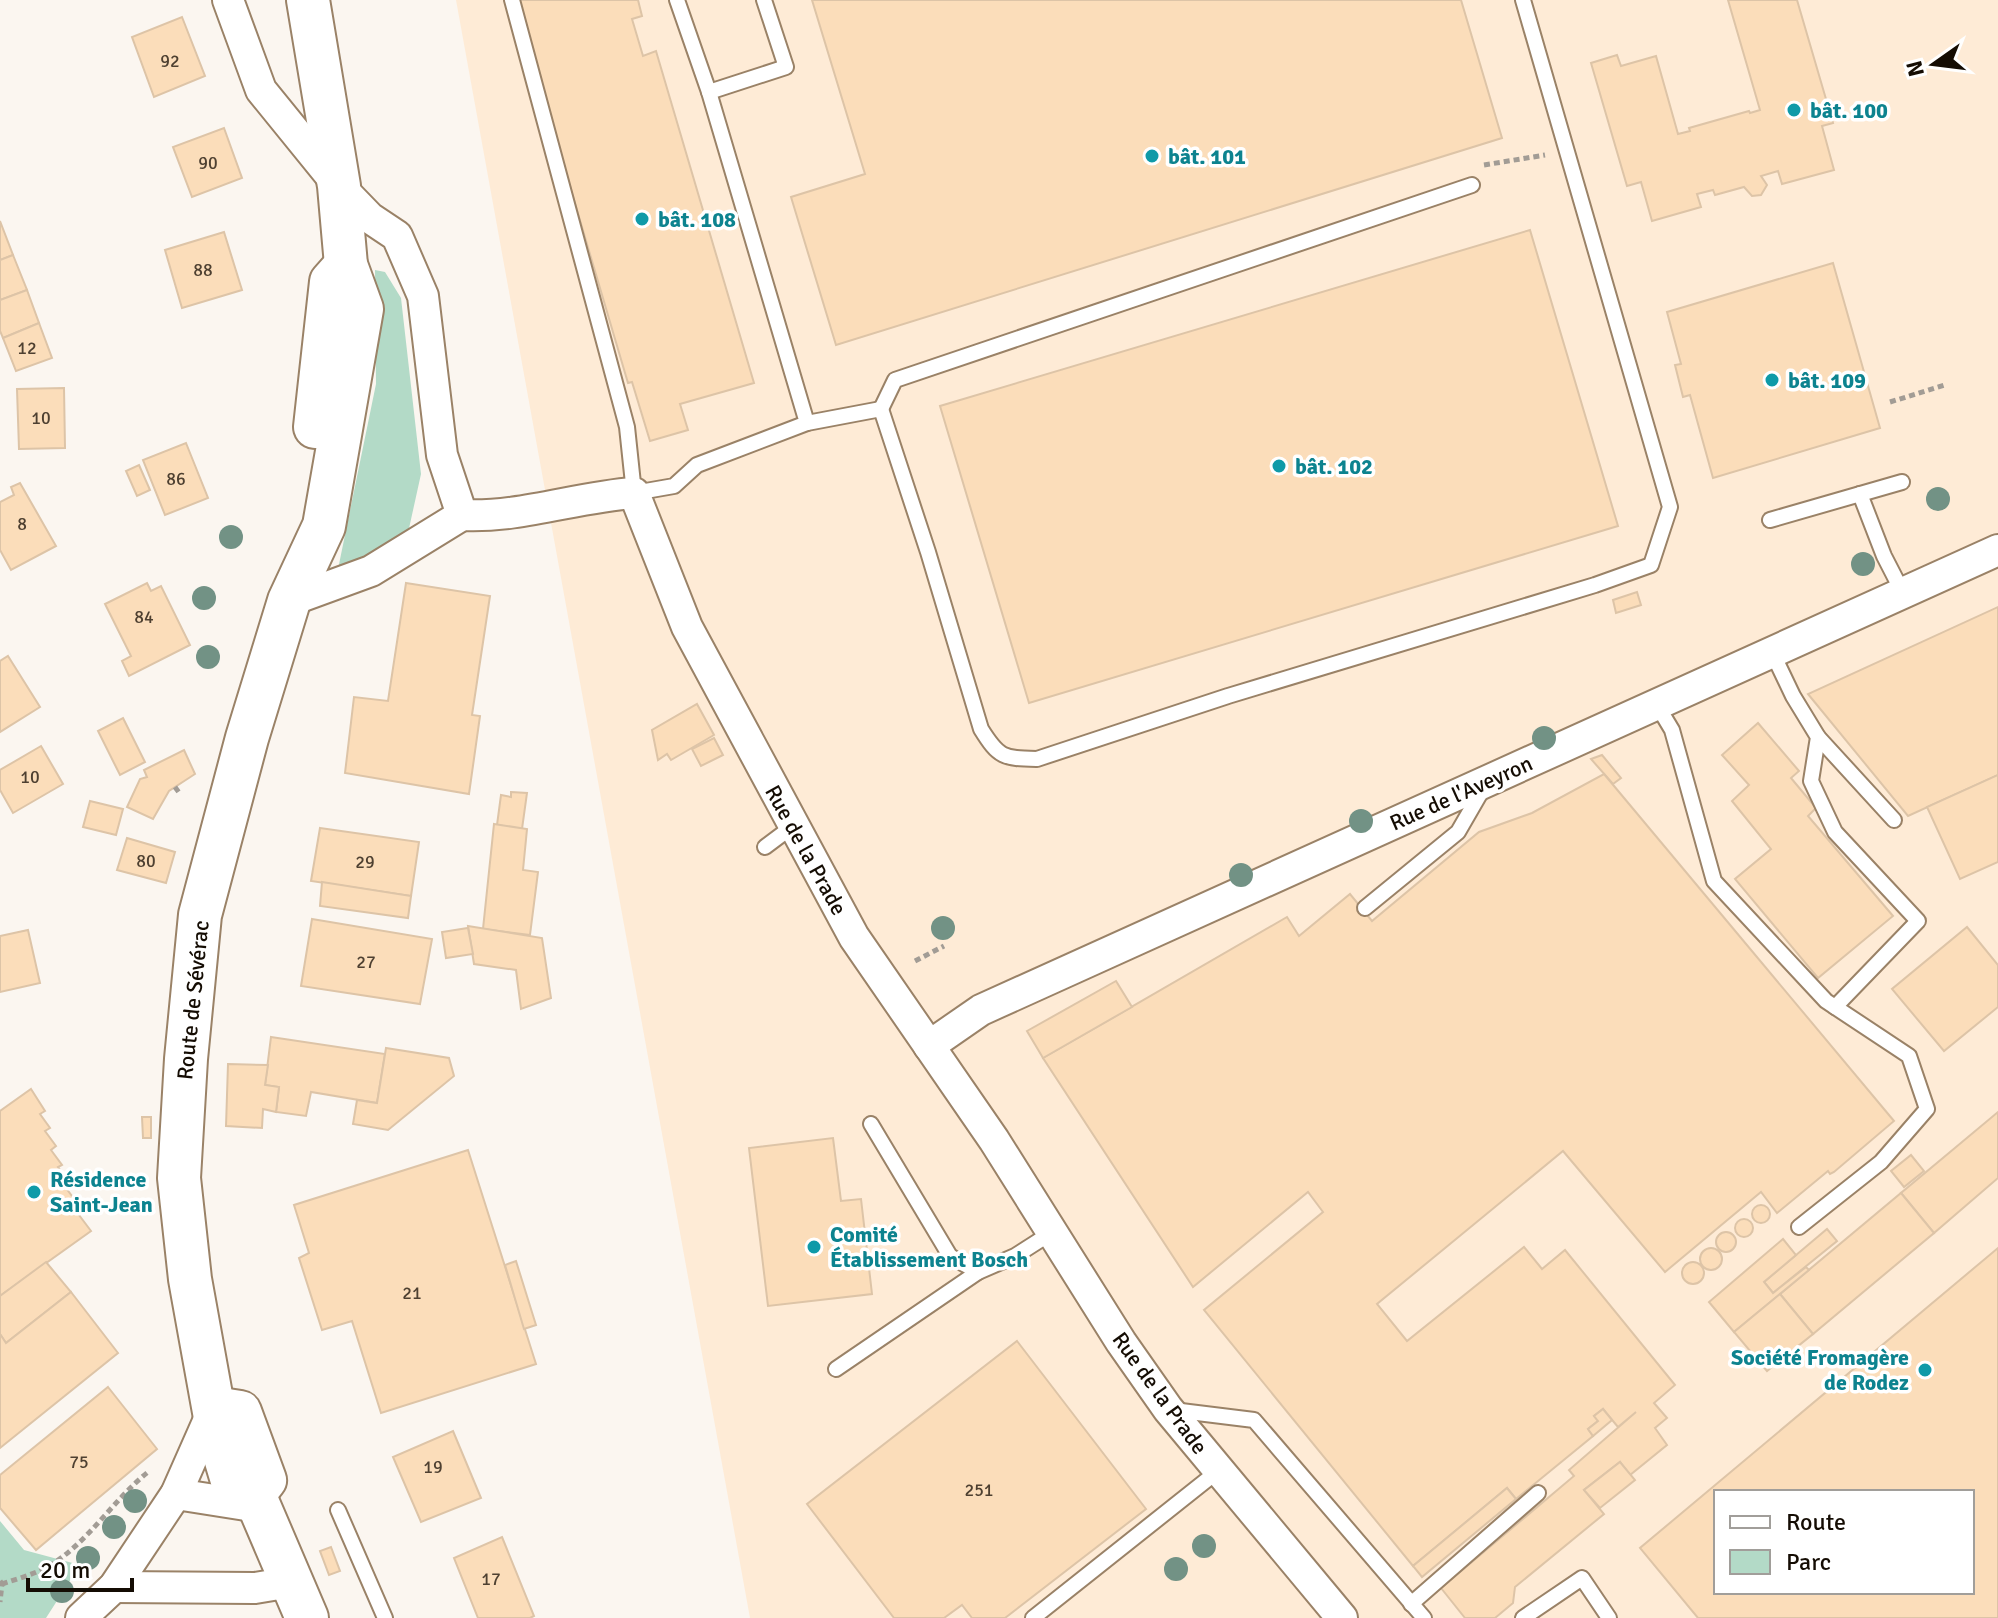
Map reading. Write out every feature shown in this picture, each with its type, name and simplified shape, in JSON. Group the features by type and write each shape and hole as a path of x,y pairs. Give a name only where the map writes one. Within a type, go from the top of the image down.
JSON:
{"main road":[{"name":"Route de Sévérac","path":"299,1600 256,1500 233,1484 218,1434 190,1279 179,1178 186,1059 200,915 247,738 289,601 324,526 362,309 346,265 339,186 308,0"}],"street":[{"path":"228,0 261,90 339,186 370,218 397,236 423,296 442,455 462,515"},
{"path":"289,601 371,571 462,515 515,513 597,495 634,493"},
{"name":"Rue de la Prade","path":"634,493 687,627 854,937 994,1140 1121,1342 1168,1409 1342,1618"},
{"name":"Rue de l'Aveyron","path":"929,1046 981,1010 1998,550"},
{"path":"81,1618 114,1587 176,1494 214,1408"},
{"path":"176,1494 256,1500"},
{"path":"114,1587 255,1588 299,1600"}],"lane":[{"path":"512,0 627,427 634,493 674,486 697,465 807,423 881,409"},
{"path":"677,0 709,92 807,423"},
{"path":"709,92 786,67 764,0"},
{"path":"1472,185 895,380 881,409 981,729 992,746 1007,758 1037,759 1228,696 1595,585 1651,565 1670,507 1523,0"},
{"path":"1770,520 1902,482"},
{"path":"1860,494 1884,556 1903,593"},
{"path":"1772,652 1793,696 1818,737 1894,820"},
{"path":"1657,705 1672,730 1714,881 1835,1007 1909,1056 1927,1109 1881,1162 1799,1227"},
{"path":"1818,737 1811,781 1835,832 1918,921 1835,1007"},
{"path":"1365,908 1458,832 1487,782"},
{"path":"765,847 793,826"},
{"path":"871,1124 950,1256 978,1272"},
{"path":"836,1369 978,1272 1015,1256 1051,1233"},
{"path":"1168,1409 1254,1420 1424,1618"},
{"path":"1033,1618 1218,1471"},
{"path":"1411,1604 1538,1493"},
{"path":"338,1510 385,1618"},
{"path":"1523,1618 1582,1578 1609,1618"}],"path":[{"path":"1475,166 1534,158"},
{"path":"1890,402 1945,385"},
{"path":"175,787 180,794"},
{"path":"915,961 944,946"},
{"path":"0,1602 1,1582 48,1566 74,1546 131,1485 151,1469"}],"shaded area":[{"path":"456,0 1998,0 1998,1618 750,1618"}],"green space":[{"path":"375,270 385,272 401,298 421,474 408,533 337,574 376,384"},
{"path":"0,1521 24,1550 80,1565 46,1618 0,1618"}],"building":[{"name":"bât. 108","path":"515,0 638,0 642,16 632,19 643,56 656,51 754,383 680,404 688,430 650,441 632,382 628,383"},
{"name":"bât. 101","path":"812,0 1461,0 1502,138 836,345 791,197 865,174"},
{"name":"bât. 100","path":"1728,0 1797,0 1833,123 1822,126 1834,170 1782,184 1778,171 1761,176 1767,185 1761,195 1752,196 1744,187 1715,195 1713,190 1697,194 1701,207 1652,221 1641,182 1627,186 1591,63 1617,55 1621,66 1656,56 1678,134 1690,131 1689,128 1760,110"},
{"path":"182,17 205,76 154,97 132,37"},
{"path":"224,128 242,178 192,197 173,147"},
{"path":"0,221 13,255 0,260"},
{"name":"bât. 102","path":"1530,230 1618,526 1029,703 940,406"},
{"path":"224,232 242,290 182,308 165,250"},
{"path":"13,255 27,290 0,300 0,260"},
{"name":"bât. 109","path":"1833,263 1880,428 1713,478 1690,395 1683,397 1675,365 1681,364 1667,312"},
{"path":"27,290 39,323 3,338 0,331 0,300"},
{"path":"39,323 52,358 16,371 3,338"},
{"path":"64,388 65,448 19,449 17,389"},
{"path":"186,443 208,498 165,515 143,460"},
{"path":"139,465 150,490 137,496 126,471"},
{"path":"20,483 56,546 11,570 0,550 0,502 14,495 11,487"},
{"path":"147,583 151,591 161,586 190,645 129,676 122,661 131,656 105,604"},
{"path":"406,583 490,596 472,715 480,716 469,794 345,773 354,697 388,701"},
{"path":"1637,592 1641,605 1616,613 1613,600"},
{"path":"1998,607 1998,775 1908,816 1808,694"},
{"path":"8,656 40,707 0,732 0,661"},
{"path":"697,704 714,735 671,760 667,754 658,760 652,730"},
{"path":"123,718 145,762 120,775 98,731"},
{"path":"1758,723 1799,771 1791,778 1816,808 1808,816 1893,916 1818,978 1735,879 1771,849 1732,801 1749,785 1722,755"},
{"path":"714,738 723,755 701,766 692,749"},
{"path":"41,746 63,784 13,813 0,790 0,770"},
{"path":"184,750 195,774 169,791 153,819 127,807 140,779 147,777 144,770"},
{"path":"1602,755 1621,778 1613,784 1591,759"},
{"path":"1604,774 1894,1121 1834,1172 1830,1174 1828,1171 1777,1213 1761,1192 1665,1272 1563,1151 1377,1304 1407,1341 1524,1247 1542,1269 1565,1250 1675,1385 1654,1403 1667,1418 1655,1428 1667,1445 1630,1475 1620,1462 1584,1490 1604,1514 1515,1587 1513,1603 1495,1618 1465,1618 1441,1588 1574,1476 1569,1470 1636,1412 1618,1427 1603,1409 1594,1416 1598,1421 1588,1429 1593,1436 1516,1499 1507,1488 1413,1566 1204,1310 1323,1212 1308,1192 1193,1287 1043,1058 1287,917 1299,936 1350,894 1372,921 1479,832 1532,813"},
{"path":"1998,775 1998,862 1960,879 1927,807"},
{"path":"511,792 527,793 522,829 497,825 501,795 511,797"},
{"path":"90,801 123,809 116,835 83,827"},
{"path":"494,824 527,829 523,870 538,872 530,935 483,929"},
{"path":"320,828 419,842 411,896 311,881"},
{"path":"127,838 175,852 166,883 117,870"},
{"path":"322,882 411,896 408,918 320,906"},
{"path":"312,919 432,939 420,1004 301,986"},
{"path":"468,926 542,938 551,998 521,1009 516,970 474,964"},
{"path":"1967,927 1998,965 1998,1007 1944,1051 1892,989"},
{"path":"468,928 473,954 446,958 442,932"},
{"path":"28,930 40,983 0,992 0,936"},
{"path":"1116,981 1132,1007 1043,1058 1027,1031"},
{"path":"271,1037 385,1054 377,1103 311,1092 306,1116 276,1112 279,1087 265,1085"},
{"path":"386,1048 449,1058 454,1076 388,1130 353,1124 357,1100 377,1103"},
{"path":"228,1064 268,1065 265,1085 279,1087 276,1112 263,1109 262,1128 226,1126"},
{"name":"Résidence Saint-Jean","path":"31,1089 45,1111 40,1114 50,1128 45,1131 56,1146 51,1150 70,1184 66,1188 78,1204 73,1207 91,1231 0,1296 0,1111"},
{"path":"1998,1112 1998,1178 1934,1233 1901,1193"},
{"path":"142,1117 151,1117 151,1138 143,1138"},
{"name":"Comité Établissement Bosch","path":"833,1138 841,1201 861,1199 872,1294 768,1306 749,1148"},
{"path":"468,1150 536,1364 381,1413 352,1321 322,1330 299,1258 309,1253 294,1205"},
{"path":"1911,1155 1924,1171 1904,1187 1891,1171"},
{"path":"1901,1193 1934,1233 1813,1334 1780,1294"},
{"path":"1761,1205 1770,1214 1761,1223 1752,1214"},
{"path":"1744,1219 1753,1228 1744,1237 1735,1228"},
{"path":"1827,1229 1837,1241 1773,1293 1764,1282"},
{"path":"1726,1232 1733,1235 1736,1242 1733,1249 1726,1252 1719,1249 1716,1242 1719,1235"},
{"path":"1783,1239 1796,1255 1764,1282 1773,1293 1806,1267 1809,1270 1734,1332 1709,1302"},
{"path":"1711,1248 1719,1251 1722,1259 1719,1267 1711,1270 1703,1267 1700,1259 1703,1251"},
{"name":"Société Fromagère de Rodez","path":"1998,1248 1998,1618 1698,1618 1640,1548"},
{"path":"516,1261 536,1325 524,1329 505,1265"},
{"path":"46,1262 71,1292 6,1343 0,1334 0,1296"},
{"path":"1693,1262 1701,1265 1704,1273 1701,1281 1693,1284 1685,1281 1682,1273 1685,1265"},
{"path":"71,1292 118,1353 0,1448 0,1334 6,1343"},
{"path":"1780,1294 1813,1334 1767,1371 1734,1332"},
{"path":"1017,1341 1146,1509 1005,1618 972,1618 962,1605 944,1618 894,1618 807,1504"},
{"path":"108,1387 157,1449 36,1550 0,1508 0,1475"},
{"path":"1603,1409 1612,1420 1593,1436 1588,1429 1598,1421 1594,1416"},
{"path":"453,1431 481,1498 421,1522 393,1457"},
{"path":"1620,1462 1635,1480 1600,1508 1584,1490"},
{"path":"1507,1488 1516,1499 1422,1577 1413,1566"},
{"path":"502,1537 534,1616 530,1618 478,1618 454,1558"},
{"path":"331,1547 340,1571 329,1575 320,1551"}],"place":[{"name":"bât. 100","path":"1794,110"},
{"name":"bât. 101","path":"1152,156"},
{"name":"bât. 108","path":"642,219"},
{"name":"bât. 109","path":"1772,380"},
{"name":"bât. 102","path":"1279,466"},
{"name":"Résidence Saint-Jean","path":"34,1192"},
{"name":"Comité Établissement Bosch","path":"814,1247"},
{"name":"Société Fromagère de Rodez","path":"1925,1370"}]}
